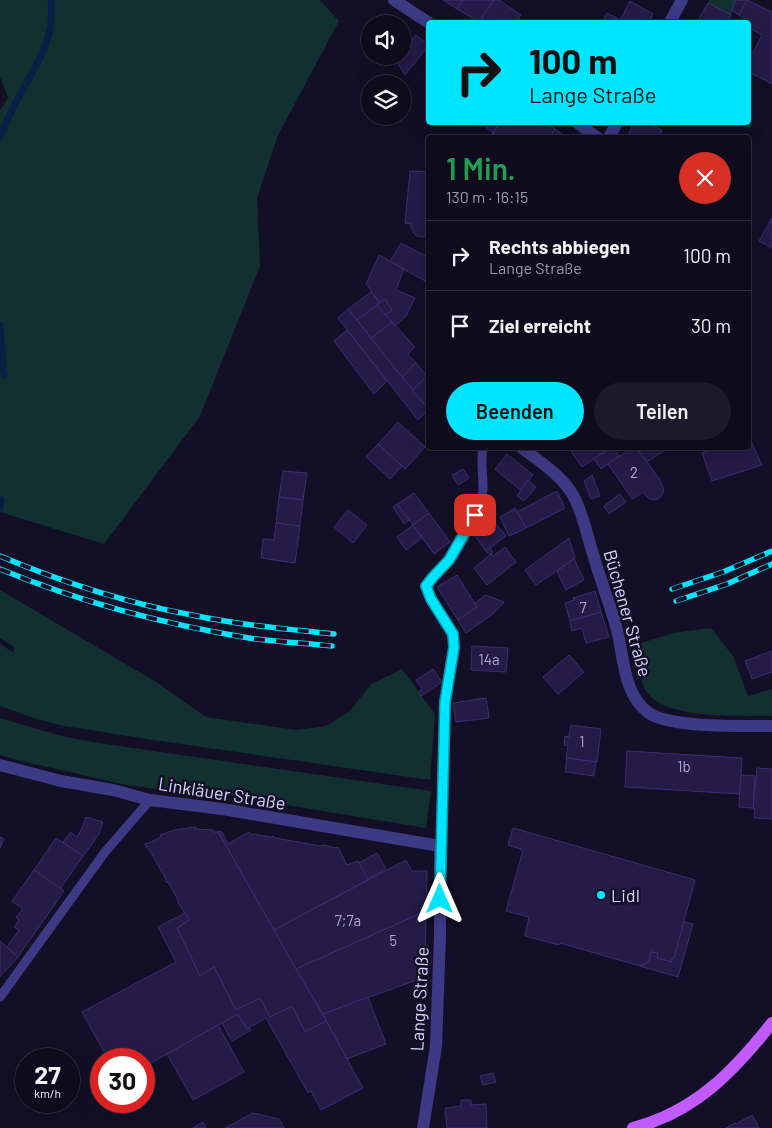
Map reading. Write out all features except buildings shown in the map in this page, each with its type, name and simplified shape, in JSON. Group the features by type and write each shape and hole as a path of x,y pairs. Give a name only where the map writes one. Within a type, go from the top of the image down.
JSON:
{"main road":[{"path":"633,1128 671,1115 702,1096 747,1054 772,1023"}],"street":[{"path":"394,0 426,21"},
{"path":"671,20 682,0"},
{"path":"580,125 594,135"},
{"name":"Büchener Straße","path":"525,450 543,464 564,484 573,496 617,631 627,681 636,699 649,713 666,719 699,724 772,726"},
{"name":"Linkläuer Straße","path":"0,765 60,781 113,790 150,800 222,809 440,846"},
{"name":"Lange Straße","path":"423,1128 436,1046 440,934 440,846"}],"lane":[{"name":"Lange Straße","path":"440,846 445,702 454,647 453,634 431,599 426,586 449,560 480,505 483,486 481,471 483,450"},
{"path":"0,997 105,852 150,800"}],"green space":[{"path":"0,0 320,0 339,21 278,135 257,198 260,266 200,416 104,544 0,512 0,110 8,98 0,77"},
{"path":"709,0 736,0 731,10 733,11 731,15 708,3"},
{"path":"0,590 158,683 206,717 297,730 326,726 350,711 371,684 402,669 435,714 430,780 64,726 0,706 0,644 14,653 14,647 0,638"},
{"path":"711,628 733,656 748,696 772,689 772,716 703,714 684,711 667,707 654,699 645,689 640,673 638,644 673,633"},
{"path":"0,718 61,736 105,744 431,791 426,828 184,788 172,791 126,785 17,760 0,755"}],"waterway":[{"path":"0,137 46,44 52,16 51,0"},
{"path":"0,325 4,375"},
{"path":"0,508 1,500"}],"railway":[{"path":"672,589 723,572 772,551"},
{"path":"0,556 71,583 167,610 227,621 334,634"},
{"path":"676,601 727,584 772,564"},
{"path":"0,569 91,602 154,619 249,638 332,646"}],"place":[{"name":"Lidl","path":"601,895"}],"route":[{"path":"440,899 445,702 454,647 453,634 431,599 426,586 459,546 475,515"}]}
